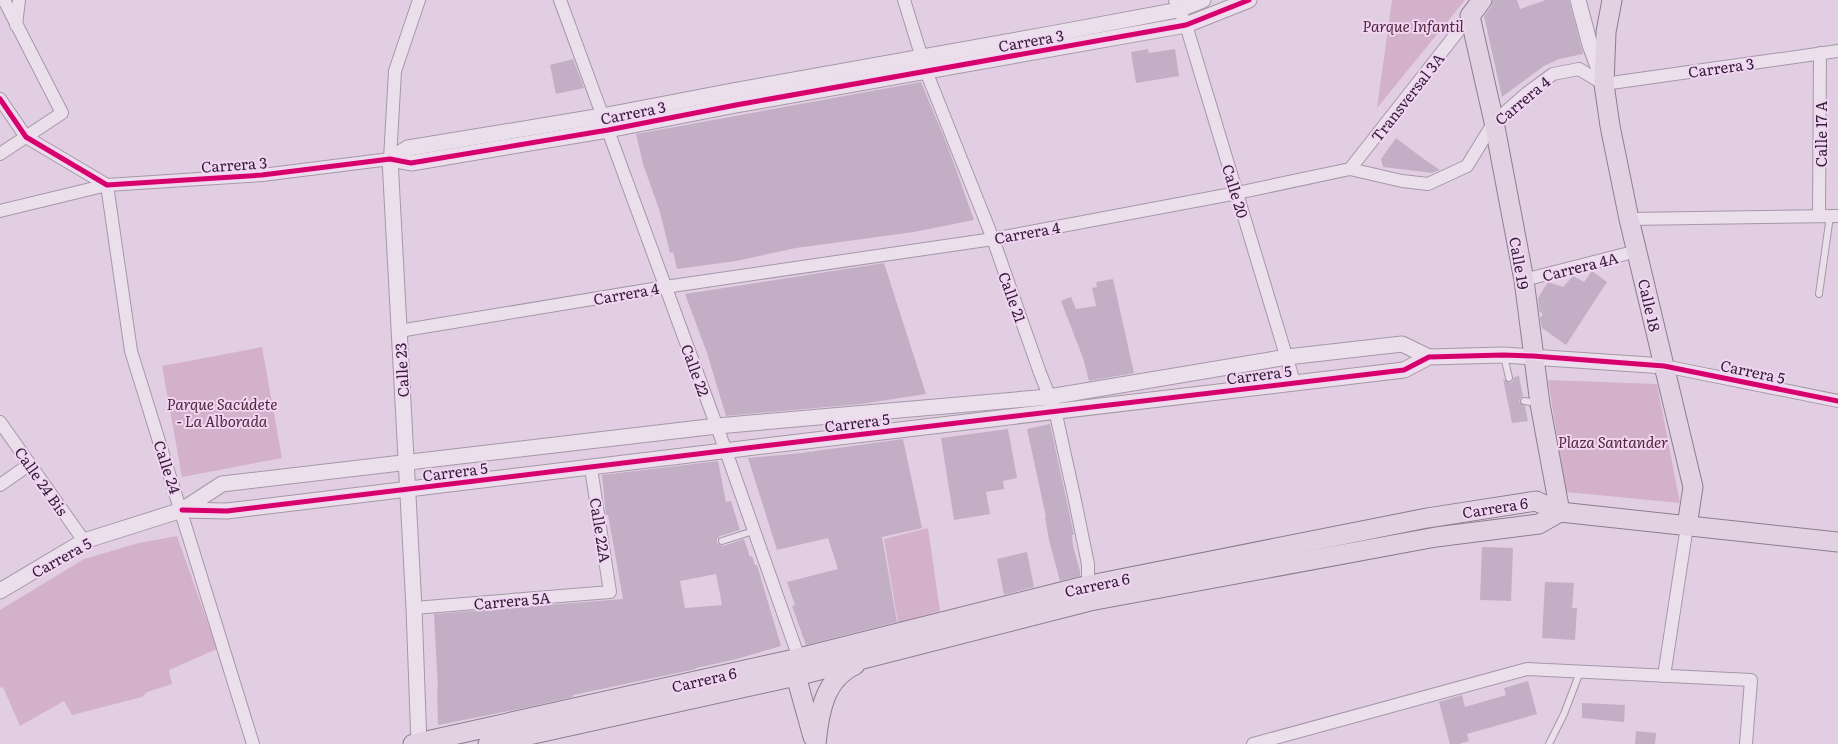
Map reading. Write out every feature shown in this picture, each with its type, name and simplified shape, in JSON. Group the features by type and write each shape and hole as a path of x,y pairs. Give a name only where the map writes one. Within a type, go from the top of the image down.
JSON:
{"main road":[{"name":"Transversal 3A","path":"1470,16 1482,0"},
{"name":"Calle 18","path":"1612,0 1606,32 1604,84 1610,126 1629,219 1693,487 1687,526"},
{"name":"Calle 19","path":"1470,16 1494,122 1524,280 1533,356 1532,402 1560,512"},
{"path":"1560,512 1838,542"},
{"name":"Carrera 6","path":"417,744 498,739 797,667 1087,594 1436,538 1539,524 1560,512"},
{"name":"Carrera 6","path":"797,667 872,656 1087,594"},
{"path":"815,744 819,714 827,693 844,670 872,656"},
{"name":"Calle 22","path":"797,667 815,744"}],"street":[{"path":"0,154 62,113 4,0"},
{"path":"16,25 18,0"},
{"name":"Calle 23","path":"417,744 414,608 390,159 395,71 419,0"},
{"name":"Calle 22","path":"560,0 726,451 797,667"},
{"name":"Calle 21","path":"904,0 924,64 993,239 1052,404 1088,564 1087,594"},
{"name":"Carrera 3","path":"1058,40 1177,5 1203,0"},
{"name":"Carrera 3","path":"0,211 107,185 262,175 390,159 411,163 503,147 605,123 734,98 1058,40 1186,25 1249,0"},
{"name":"Calle 18","path":"1578,0 1590,44 1604,84"},
{"name":"Calle 20","path":"1177,5 1186,25 1294,382"},
{"name":"Transversal 3A","path":"1350,169 1470,16"},
{"name":"Carrera 3","path":"1604,84 1838,51"},
{"name":"Calle 17 A","path":"1820,53 1829,215"},
{"name":"Carrera 4","path":"399,331 665,286 993,239 1237,193 1350,169 1402,181 1428,184 1467,166 1494,122 1553,74 1579,69 1604,84"},
{"path":"0,99 26,137 107,185"},
{"name":"Carrera 3","path":"390,159 408,148 500,131 605,123"},
{"path":"500,131 503,147"},
{"name":"Calle 24","path":"107,185 131,351 182,510 253,744"},
{"path":"1629,219 1829,215"},
{"name":"Carrera 4A","path":"1524,280 1637,251"},
{"name":"Carrera 5","path":"182,510 226,510 726,451 1052,404 1287,357 1402,344 1429,357"},
{"name":"Carrera 5","path":"0,592 84,541 182,510 222,484 717,426 1052,404 1294,382 1404,370 1429,357 1503,354 1664,366 1838,401"},
{"name":"Calle 24 Bis","path":"0,422 84,541"},
{"path":"0,484 30,464"},
{"name":"Calle 22A","path":"591,468 610,592"},
{"path":"1664,676 1687,526"},
{"name":"Carrera 5A","path":"414,608 610,592"},
{"path":"1253,744 1527,669 1751,680 1746,744"}],"lane":[{"path":"1819,294 1829,215"},
{"path":"1503,354 1509,378"},
{"path":"722,541 747,532"},
{"path":"1549,744 1564,714 1580,672"}],"green space":[{"name":"Parque Infantil","path":"1392,0 1465,0 1377,108"},
{"name":"Parque Sacúdete - La Alborada","path":"262,347 282,458 182,477 162,366"},
{"name":"Plaza Santander","path":"1548,380 1657,384 1680,503 1566,492"},
{"path":"928,528 940,611 898,623 884,539"},
{"path":"177,536 217,649 169,670 172,684 147,692 142,697 72,715 64,701 20,726 3,687 0,688 0,610 84,559 139,543"}],"building":[{"path":"1493,0 1517,0 1520,9 1546,0 1569,0 1583,54 1559,59 1544,66 1502,97 1484,16 1491,7"},
{"path":"1148,49 1149,53 1175,49 1179,76 1136,83 1131,52"},
{"path":"573,59 584,88 556,94 550,65"},
{"path":"921,82 948,147 974,220 914,232 796,248 736,261 677,269 673,252 670,253 660,212 643,164 636,134"},
{"path":"1396,138 1440,170 1432,173 1383,167 1381,159"},
{"path":"884,263 926,394 861,404 726,416 707,353 685,294"},
{"path":"1592,271 1607,282 1566,345 1542,328 1540,318 1543,314 1539,311 1538,298 1548,282 1563,287 1573,276 1584,282"},
{"path":"1113,279 1134,373 1089,381 1083,358 1061,301 1071,297 1076,309 1096,306 1092,288 1097,287 1096,282"},
{"path":"1519,376 1523,396 1519,402 1525,406 1528,421 1512,423 1503,379 1510,383 1514,377"},
{"path":"1050,424 1074,535 1072,535 1073,546 1080,571 1080,576 1060,581 1049,540 1046,517 1027,429"},
{"path":"1008,429 1017,478 1003,481 1004,489 986,492 990,514 954,520 941,438"},
{"path":"903,439 922,528 882,537 897,622 806,645 792,606 795,605 787,582 838,569 828,538 777,550 748,458"},
{"path":"718,461 726,502 731,501 740,530 720,536 717,539 717,543 723,546 744,539 750,557 752,556 755,565 757,565 781,646 696,669 573,695 573,697 529,707 438,725 434,614 623,599 608,515 606,515 602,475","holes":["716,574 722,605 685,608 680,581"]},
{"path":"1482,547 1513,548 1511,601 1480,600"},
{"path":"1027,552 1034,587 1004,595 997,559"},
{"path":"1545,582 1574,583 1572,608 1577,608 1575,640 1542,638"},
{"path":"1528,681 1537,714 1467,734 1469,741 1450,744 1439,702 1462,695 1465,707 1506,695 1504,688"},
{"path":"1582,703 1625,705 1624,722 1582,718"},
{"path":"1636,731 1656,733 1655,744 1635,744"}],"cycle path":[{"path":"0,99 26,137 107,185 262,175 390,159 411,163 608,130 736,105 1186,25 1249,0"},
{"path":"182,510 227,511 1404,370 1429,357 1533,356 1664,366 1838,401"}]}
